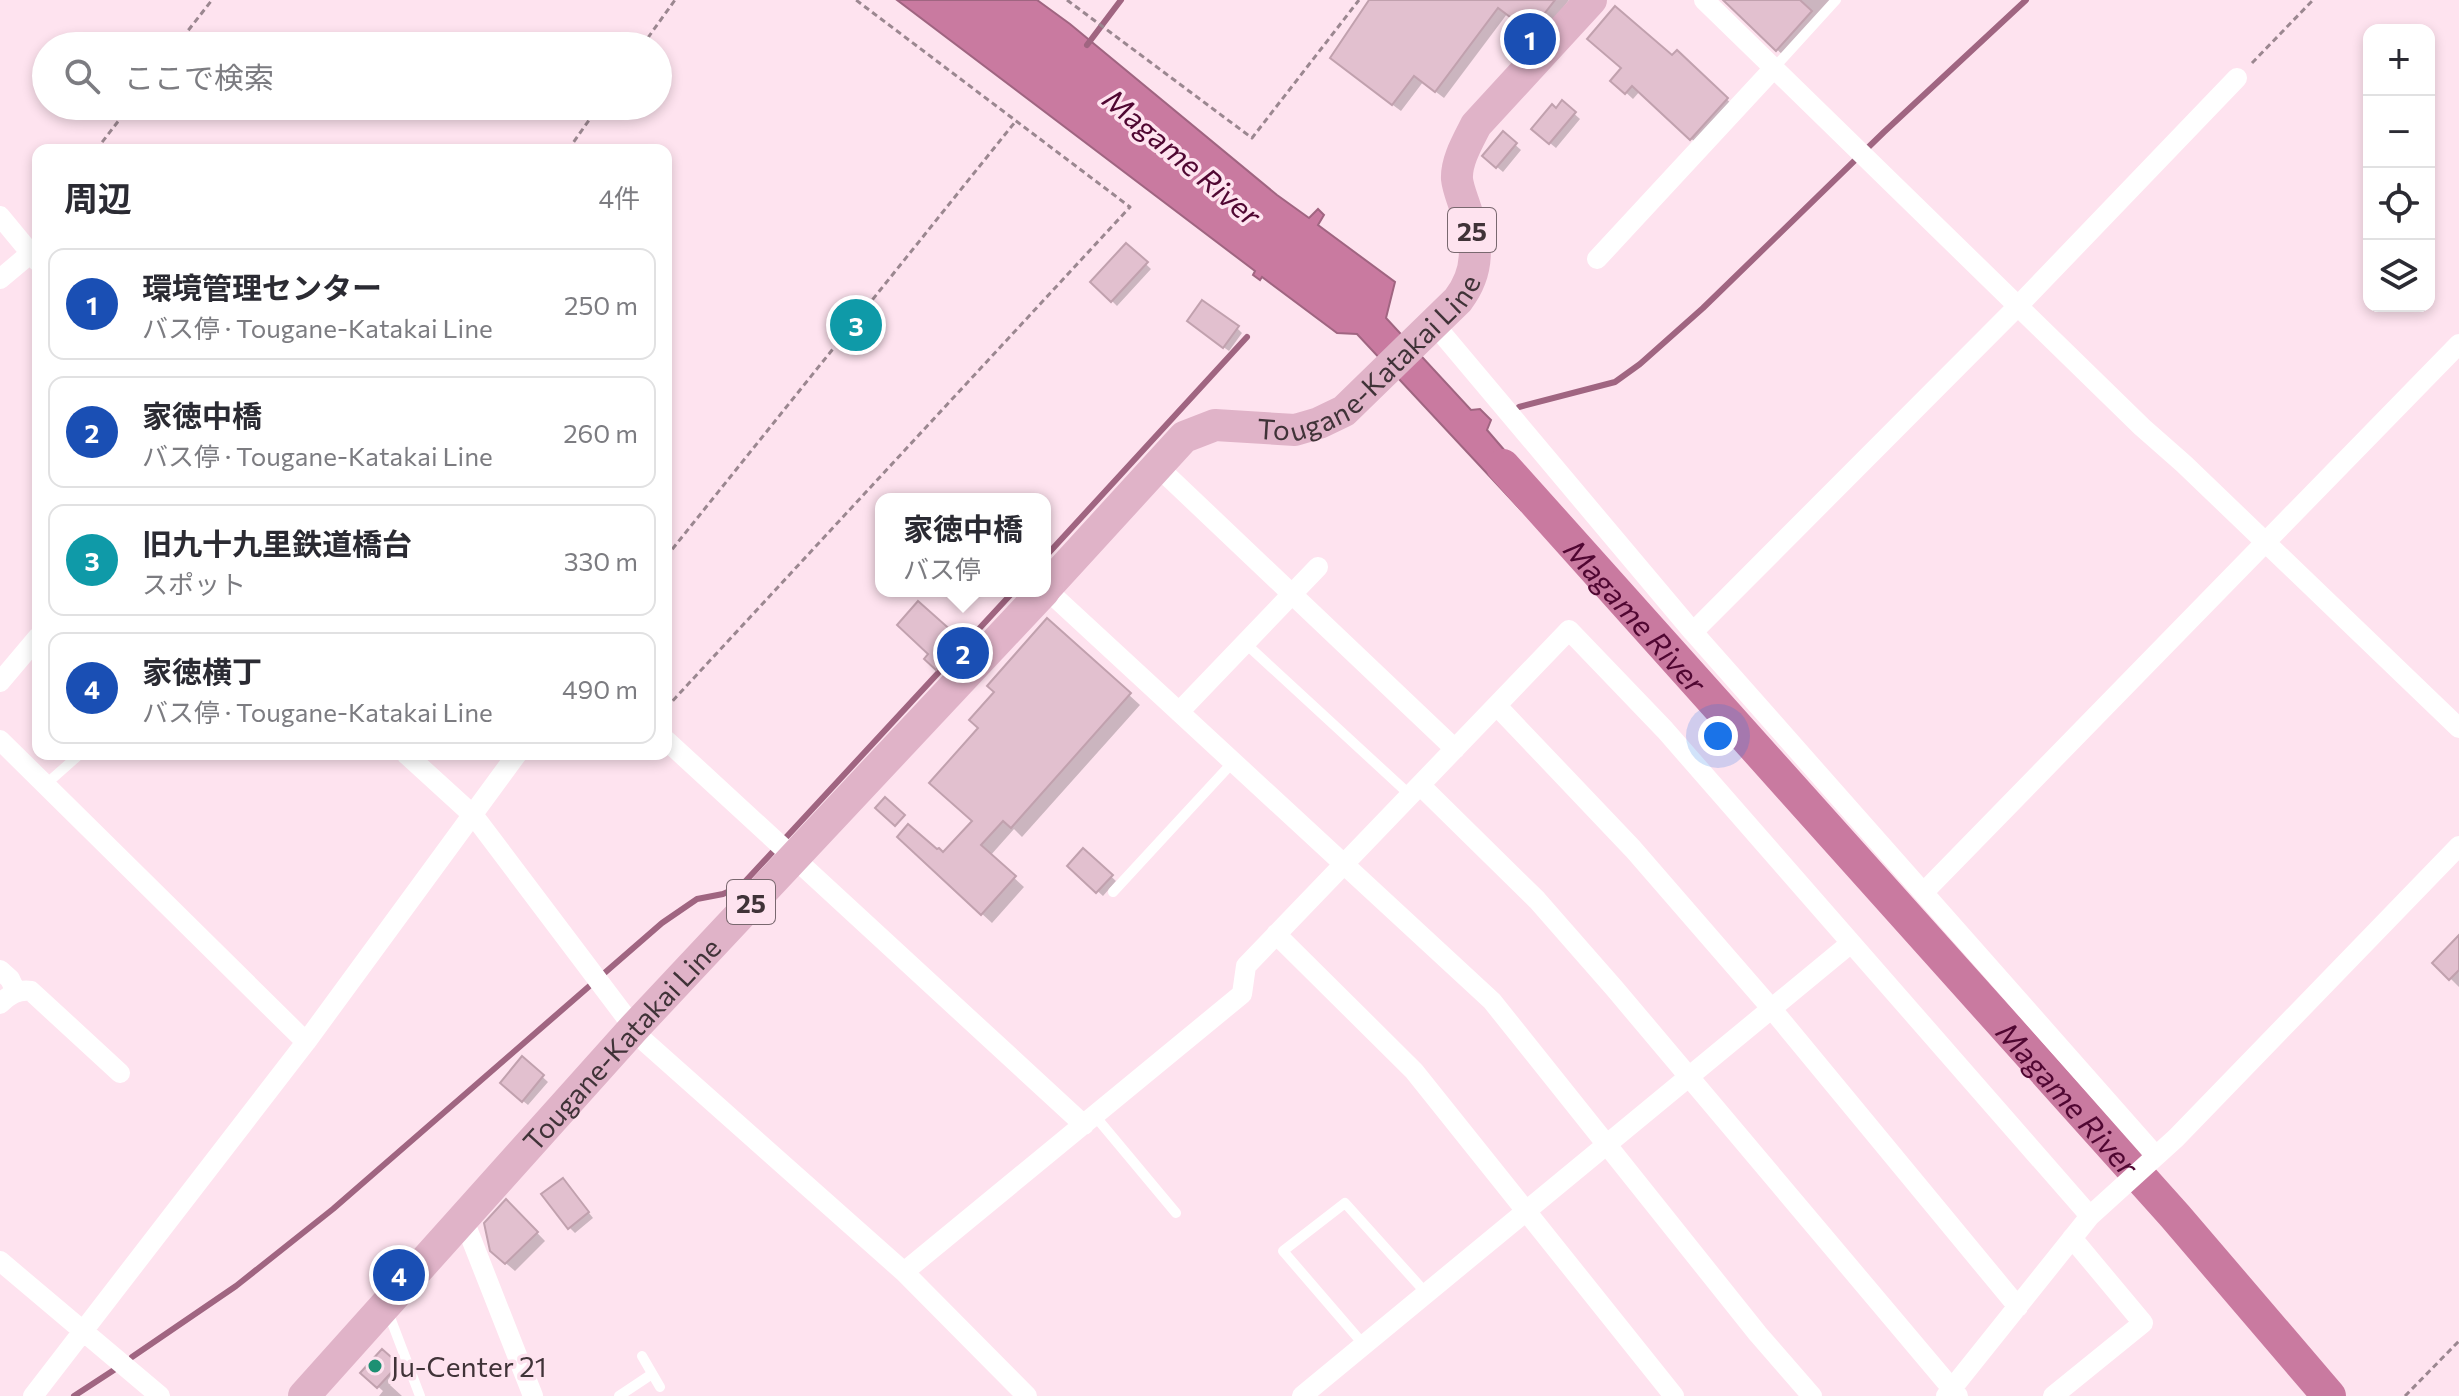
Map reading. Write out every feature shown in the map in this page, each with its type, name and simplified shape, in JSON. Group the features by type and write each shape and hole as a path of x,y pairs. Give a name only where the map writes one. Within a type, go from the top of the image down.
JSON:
{"main road":[{"name":"Tougane-Katakai Line","path":"1051,583 1184,437 1215,425 1295,430 1319,423 1344,411 1434,324 1470,285 1474,268 1475,244 1457,177 1476,125 1591,0"},
{"name":"Tougane-Katakai Line","path":"304,1396 634,1028 782,849 1038,597"}],"street":[{"path":"1704,0 2263,543 2459,728"},
{"path":"1597,259 1774,68"},
{"path":"1693,632 2018,306 2237,78"},
{"path":"0,216 32,256"},
{"path":"0,279 32,259"},
{"path":"1434,324 1693,632 1924,892 2150,1162"},
{"path":"1924,892 2459,344"},
{"path":"1157,466 1455,749"},
{"path":"1179,712 1318,567"},
{"path":"1051,595 1492,1001 1758,1334 1812,1396"},
{"path":"904,1272 1242,994 1246,966 1569,630 1665,730 2090,1216"},
{"path":"0,682 32,644"},
{"path":"1497,706 1633,849 1771,1008 2018,1307"},
{"path":"0,740 306,1042"},
{"path":"672,746 782,849 810,869 1090,1120"},
{"path":"413,760 474,816 643,1040 904,1272 1021,1394"},
{"path":"33,1396 306,1042 513,760"},
{"path":"1415,790 1537,900 1689,1076 1952,1394 2090,1216 2150,1162 2459,846"},
{"path":"1276,934 1414,1071 1674,1396"},
{"path":"1302,1396 1851,943"},
{"path":"0,970 10,979 8,998"},
{"path":"8,998 23,990 31,991 120,1073"},
{"path":"463,1218 533,1396"},
{"path":"2053,1396 2143,1323 2072,1238"},
{"path":"0,1261 160,1396"}],"lane":[{"path":"1774,68 1836,0"},
{"path":"1245,643 1415,790"},
{"path":"45,785 73,760"},
{"path":"1113,892 1233,762"},
{"path":"1090,1120 1176,1213"},
{"path":"1364,1345 1283,1251 1345,1203 1426,1293"},
{"path":"386,1305 420,1396"},
{"path":"642,1356 660,1387"},
{"path":"619,1396 652,1374"}],"path":[{"path":"187,32 212,0"},
{"path":"652,32 675,0"},
{"path":"672,702 1130,207 856,0"},
{"path":"1067,0 1252,138 1359,0"},
{"path":"2237,78 2313,0"},
{"path":"101,144 119,120"},
{"path":"572,144 589,120"},
{"path":"672,550 1015,122"},
{"path":"2405,1396 2459,1341"}],"water":[{"path":"897,0 1037,0 1277,195 1309,218 1318,209 1324,215 1318,225 1395,282 1386,318 1471,410 1480,409 1491,420 1487,430 1542,494 1521,510 1357,334 1337,333 1262,277 1260,280 1253,275 1255,271"}],"building":[{"path":"1369,0 1555,0 1530,32 1498,8 1435,92 1414,76 1392,105 1330,58"},
{"path":"1723,0 1800,0 1812,11 1776,51"},
{"path":"1615,6 1672,55 1677,50 1728,98 1690,140 1632,86 1625,94 1610,81 1621,68 1587,39"},
{"path":"1562,100 1576,112 1549,144 1531,129 1552,104 1556,108"},
{"path":"1503,131 1517,143 1496,168 1482,156"},
{"path":"1126,243 1148,262 1111,302 1090,282"},
{"path":"1202,300 1239,326 1223,348 1187,321"},
{"path":"918,601 963,641 936,670 924,659 928,654 897,625"},
{"path":"1047,618 1131,693 1011,828 1003,821 981,845 1016,876 981,915 897,837 908,824 943,852 972,821 929,783 978,728 969,720 994,692 987,686"},
{"path":"885,797 905,815 895,826 875,808"},
{"path":"1083,848 1113,875 1096,893 1067,866"},
{"path":"2459,935 2459,970 2449,980 2432,963"},
{"path":"522,1056 544,1075 522,1102 500,1083"},
{"path":"563,1178 589,1212 568,1229 541,1194"},
{"path":"506,1199 538,1232 505,1264 490,1251 484,1223"},
{"path":"382,1349 399,1364 377,1388 360,1373"}],"waterway":[{"path":"1087,45 1121,0"},
{"path":"1519,407 1615,382 1640,364 1703,308 1884,132 2026,0"},
{"path":"1051,550 1247,337"},
{"name":"Magame River","path":"1503,466 2175,1216 2329,1396"},
{"path":"132,1357 236,1286 333,1209 662,923 697,899 723,894 741,886 1008,597"},
{"path":"74,1396 117,1368"}],"place":[{"name":"環境管理センター","path":"1530,39"},
{"name":"旧九十九里鉄道橋台","path":"856,325"},
{"name":"家徳中橋","path":"963,653"},
{"name":"家徳横丁","path":"399,1275"},
{"name":"Ju-Center 21","path":"375,1366"}]}
